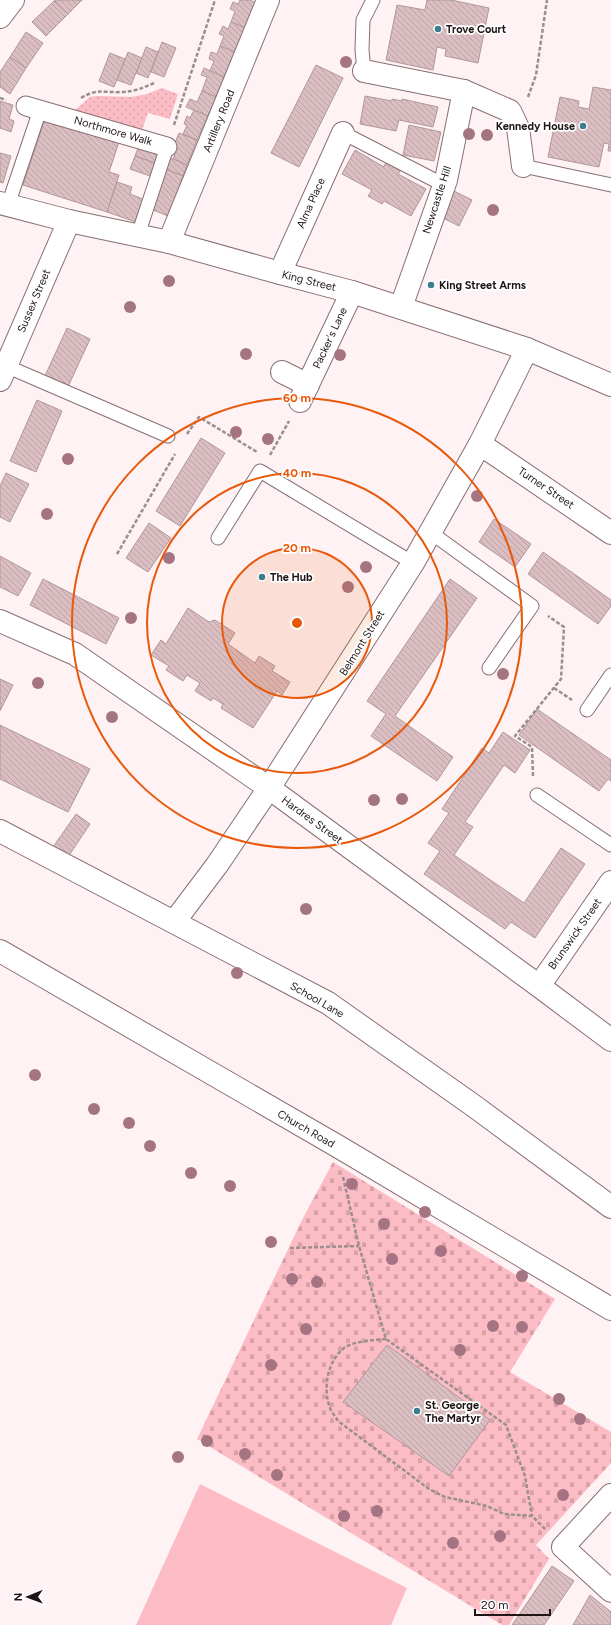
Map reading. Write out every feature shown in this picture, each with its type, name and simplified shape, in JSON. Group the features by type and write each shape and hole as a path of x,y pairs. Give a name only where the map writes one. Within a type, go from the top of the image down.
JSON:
{"street":[{"path":"0,17 13,0"},
{"name":"Artillery Road","path":"169,242 268,0"},
{"path":"364,70 464,91 510,111 518,128 522,166"},
{"name":"Newcastle Hill","path":"401,307 444,185 464,91"},
{"name":"Northmore Walk","path":"33,108 167,147"},
{"name":"Alma Place","path":"280,274 343,133"},
{"name":"King Street","path":"4,204 69,221 169,242 280,274 352,292 527,349 611,385"},
{"name":"Sussex Street","path":"3,373 69,221"},
{"name":"Packer's Lane","path":"304,393 352,292"},
{"name":"Belmont Street","path":"174,922 217,865 269,788 413,563 480,444 527,349"},
{"path":"282,372 304,393"},
{"name":"Turner Street","path":"480,444 611,533"},
{"name":"Hardres Street","path":"0,621 76,654 269,788 611,1040"},
{"name":"School Lane","path":"0,831 328,1003 474,1106 611,1207"},
{"name":"Brunswick Street","path":"539,986 603,911 611,882"},
{"name":"Church Road","path":"0,951 339,1147 611,1309"},
{"path":"611,1495 563,1547 611,1591"}],"lane":[{"path":"364,70 362,50 363,20 373,0"},
{"name":"Northmore Walk","path":"4,204 33,108"},
{"path":"343,133 444,185"},
{"path":"138,235 167,147"},
{"path":"522,166 611,185"},
{"path":"3,373 168,436"},
{"path":"218,538 260,471 413,563"},
{"path":"430,532 532,606 489,668"},
{"path":"587,710 611,675"},
{"path":"537,795 611,845"}],"path":[{"path":"167,147 215,0"},
{"path":"518,128 536,75 547,0"},
{"name":"Northmore Walk","path":"59,116 71,108 80,98 94,91 118,93 132,92 154,83"},
{"path":"260,471 304,393"},
{"path":"186,436 199,417 267,459"},
{"path":"117,554 178,449"},
{"path":"532,606 564,627 561,679 515,736 532,747 534,782 537,795"},
{"path":"339,1147 340,1165 359,1246 386,1339 506,1426 524,1476 532,1516 563,1547"},
{"path":"290,1248 359,1246"},
{"path":"386,1339 357,1343 345,1348 337,1357 330,1369 326,1381 326,1392 329,1406 338,1421 429,1489 445,1497 487,1506 504,1514 532,1516"}],"green space":[{"path":"162,88 178,94 170,119 148,113 141,133 73,112 90,97 131,97 147,94"},
{"path":"333,1162 555,1299 510,1372 611,1432 611,1463 536,1545 549,1559 509,1625 502,1625 197,1439 302,1220"},
{"path":"200,1484 407,1588 391,1625 136,1625"}],"building":[{"path":"54,0 82,0 68,14"},
{"path":"240,0 250,0 256,3 246,28 231,22 235,11 230,9 233,2 238,4"},
{"name":"Trove Court","path":"427,0 451,0 489,8 478,63 445,56 446,49 437,47 433,70 386,60 397,5 425,10"},
{"path":"54,1 68,14 46,36 32,22"},
{"path":"231,22 246,28 235,52 220,46 224,36 219,34 223,26 228,29"},
{"path":"26,32 43,43 26,68 10,57"},
{"path":"162,42 176,48 164,77 151,72"},
{"path":"220,46 235,52 224,77 210,71 214,61 209,59 211,52 217,54"},
{"path":"146,47 158,52 148,78 136,73"},
{"path":"128,52 142,58 131,85 117,80"},
{"path":"110,53 125,59 114,87 99,81"},
{"path":"10,57 26,68 10,94 0,87 0,72"},
{"path":"316,65 343,78 299,167 271,153"},
{"path":"204,68 224,77 216,97 202,91 207,77 201,75"},
{"name":"Kennedy House","path":"593,87 611,90 611,151 608,151 609,144 604,143 599,167 548,157 560,97 579,101 578,107 589,109"},
{"path":"202,91 216,97 208,116 186,107 190,99 197,102"},
{"path":"365,96 392,101 392,99 402,101 402,99 438,107 433,127 399,120 396,131 360,124"},
{"path":"0,101 13,105 9,119 14,121 11,132 0,128"},
{"path":"194,110 208,116 197,140 183,134 187,125 184,124 187,116 190,118"},
{"path":"46,116 120,139 109,172 119,175 107,212 23,185"},
{"path":"409,125 441,132 434,161 403,155"},
{"path":"179,133 197,140 187,165 173,159 175,154 171,152"},
{"path":"140,143 159,150 155,163 135,156"},
{"path":"355,150 384,167 386,162 401,170 398,174 426,189 411,216 384,201 382,204 368,196 372,190 342,174"},
{"path":"0,153 11,156 3,183 0,182"},
{"path":"135,156 155,163 150,176 130,169"},
{"path":"166,156 187,165 183,176 163,168"},
{"path":"163,168 183,176 168,216 151,209"},
{"path":"117,182 132,187 130,194 143,199 136,222 107,212"},
{"path":"454,191 472,200 459,226 441,217"},
{"path":"67,328 90,339 67,389 44,378"},
{"path":"37,400 62,411 36,472 10,461"},
{"path":"201,438 225,453 180,526 156,511"},
{"path":"6,473 29,484 10,522 0,517 0,486"},
{"path":"494,519 531,544 515,567 479,542"},
{"path":"149,523 171,538 148,572 126,558"},
{"path":"543,552 611,600 611,606 598,624 528,574"},
{"path":"0,556 31,573 18,596 0,587"},
{"path":"43,579 119,618 106,644 30,605"},
{"path":"450,579 477,598 395,716 453,757 437,781 371,736 386,714 367,701"},
{"path":"188,608 209,622 215,620 235,633 228,644 255,663 259,656 275,666 272,671 290,682 282,695 277,691 253,728 221,708 223,704 213,698 211,701 195,691 200,683 187,675 183,681 166,670 169,666 151,655 161,640 166,644"},
{"path":"0,679 13,685 0,711"},
{"path":"537,709 611,760 611,781 608,779 599,791 519,735"},
{"path":"0,725 90,769 68,812 0,779"},
{"path":"503,732 530,750 515,773 504,765 465,822 473,827 454,855 524,903 561,848 585,864 535,938 511,922 505,929 424,874 440,851 428,843 449,813 442,809 482,748 489,753"},
{"path":"76,814 90,824 68,857 51,850"},
{"name":"St. George The Martyr","path":"387,1345 490,1420 449,1476 343,1402"},
{"path":"552,1566 574,1581 544,1625 512,1625"},
{"path":"590,1595 611,1612 611,1625 573,1625"}],"place":[{"name":"Trove Court","path":"438,29"},
{"name":"Kennedy House","path":"583,126"},
{"name":"King Street Arms","path":"431,285"},
{"name":"The Hub","path":"262,577"},
{"name":"St. George The Martyr","path":"417,1411"}]}
